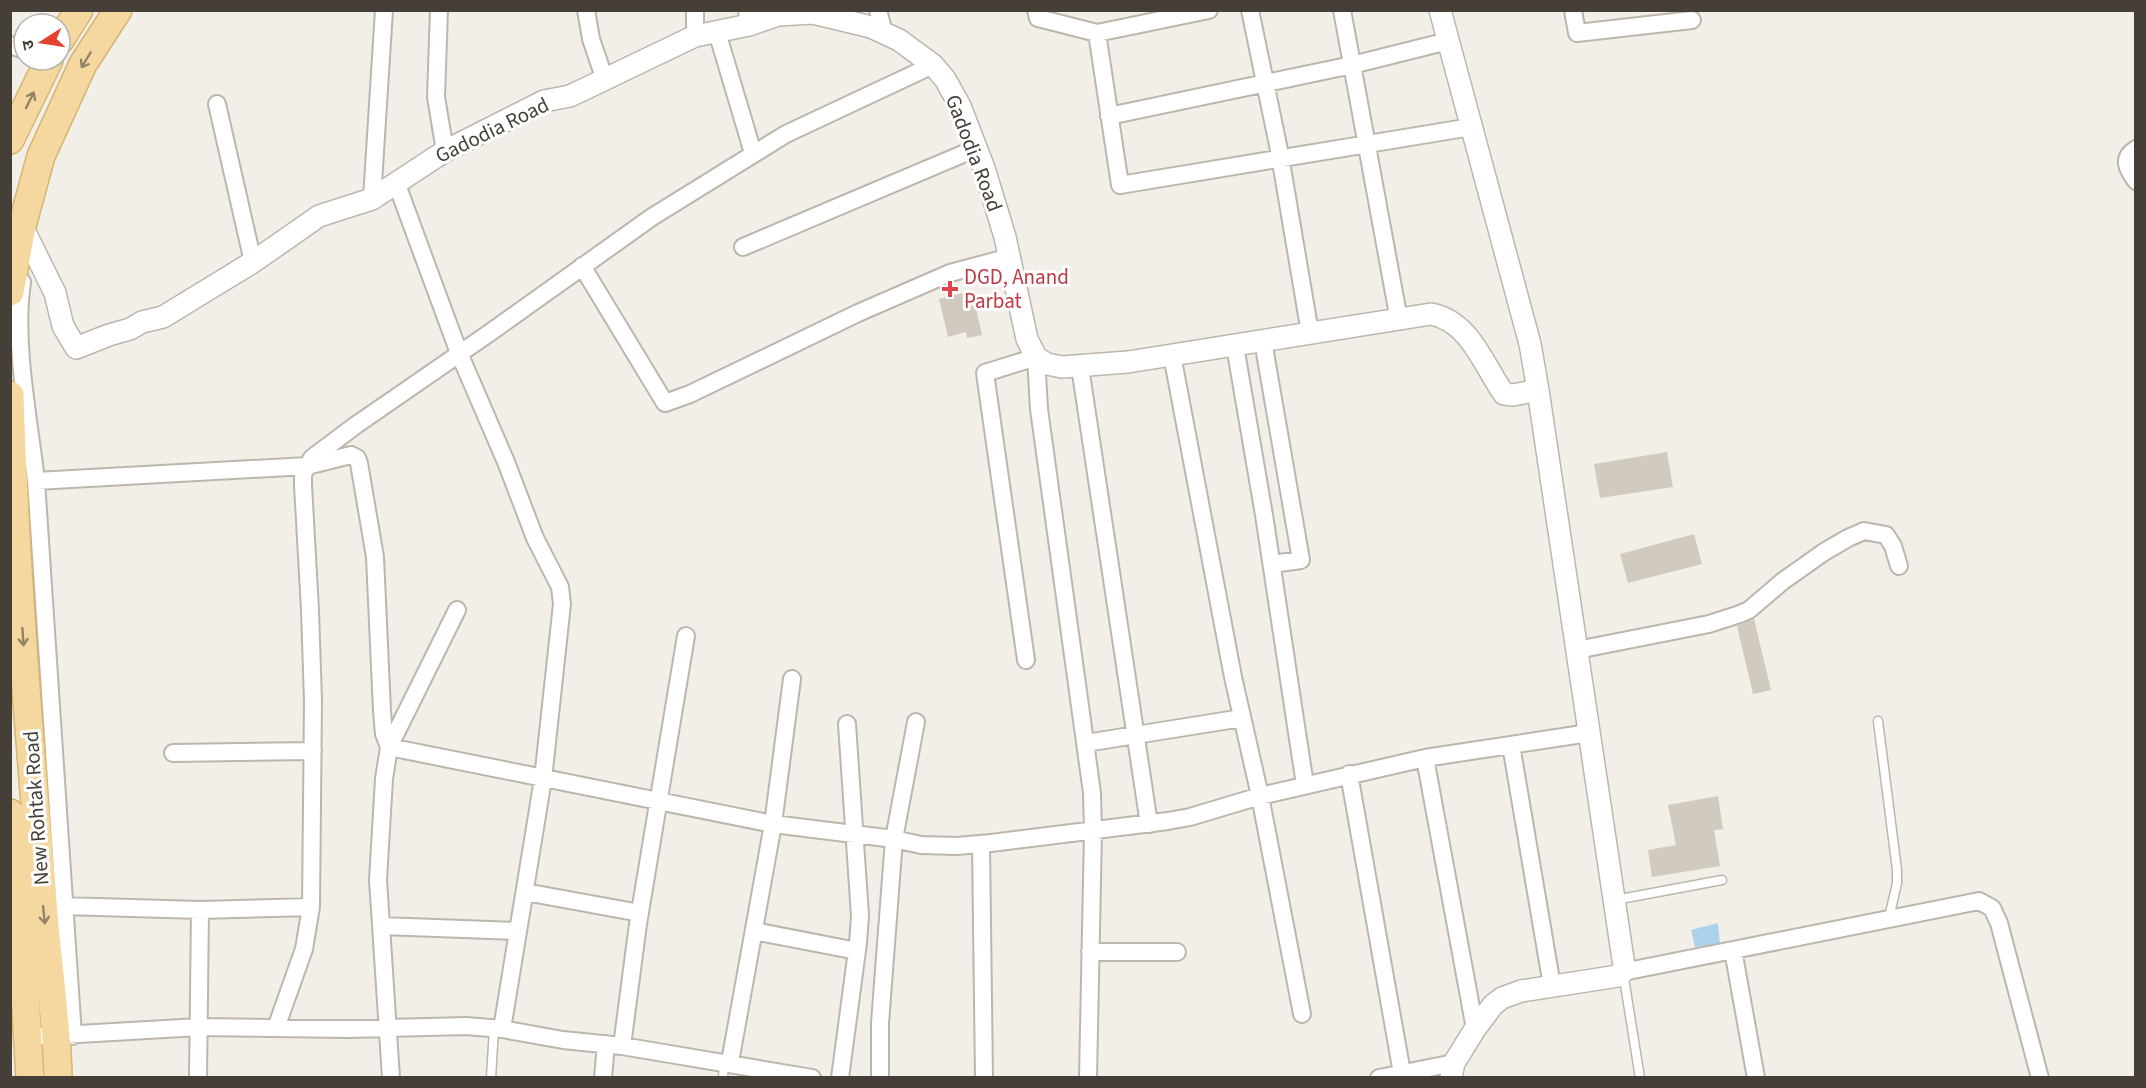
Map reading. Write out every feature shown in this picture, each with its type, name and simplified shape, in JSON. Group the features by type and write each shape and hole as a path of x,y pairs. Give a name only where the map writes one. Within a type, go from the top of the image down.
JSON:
{"main road":[{"path":"10,292 41,156 83,64 118,10"},
{"path":"10,140 43,72"},
{"name":"New Rohtak Road","path":"10,395 15,530 43,905 65,1036 58,1077"},
{"name":"New Rohtak Road","path":"10,813 20,909 21,1022 30,1077"}],"street":[{"path":"372,199 384,10"},
{"path":"439,10 436,97 445,151"},
{"path":"586,10 591,39 605,80"},
{"path":"695,10 695,36"},
{"path":"878,10 884,33"},
{"path":"1036,10 1038,18 1096,33 1209,10"},
{"path":"1250,10 1280,160 1310,333"},
{"path":"1342,10 1399,320"},
{"path":"1440,10 1530,344 1615,900 1623,972"},
{"path":"1573,10 1577,33 1692,20"},
{"name":"Gadodia Road","path":"25,232 55,293 63,326 76,348 130,329 142,322 163,317 253,262 319,216 372,199 445,151 544,101 570,96 695,36 717,32 748,18 813,12 871,27 884,33 915,50 945,79 960,106 977,148 1010,257 1027,339 1036,357"},
{"path":"717,32 753,153"},
{"path":"1096,33 1120,185 1368,146 1471,127"},
{"path":"1109,116 1352,65 1448,41"},
{"path":"276,1028 304,949 311,908 314,752 303,474 312,458 652,217 753,153 805,124 933,65"},
{"path":"218,104 253,262"},
{"path":"743,247 977,148"},
{"path":"2136,149 2127,157 2126,165 2136,181"},
{"path":"396,183 459,353 506,462 535,538 562,593 543,779 518,931 498,1028"},
{"path":"25,232 18,306 22,364 36,481 63,906 65,1036"},
{"path":"582,266 665,403 690,394 858,313 950,273 1010,257"},
{"path":"1026,660 985,373 1036,357 1062,367 1080,367 1235,346 1424,315 1439,316 1460,329 1473,343 1504,394 1513,395 1538,390"},
{"path":"1263,341 1300,560 1272,564"},
{"path":"1235,346 1272,564 1305,785"},
{"path":"1172,355 1302,1014"},
{"path":"1036,357 1039,409 1092,793 1088,1077"},
{"path":"1080,367 1149,824"},
{"path":"36,481 307,466 351,455 357,458 375,557 382,711 384,734 389,747"},
{"path":"1577,650 1709,624 1740,614 1749,610 1783,581 1824,552 1864,531 1886,535 1893,546 1899,566"},
{"path":"391,1077 379,861 384,779 389,747 456,610"},
{"path":"603,1077 614,1045 640,913 686,636"},
{"path":"726,1067 773,824 792,679"},
{"path":"1086,743 1242,718"},
{"path":"880,1077 880,1023 894,839 916,722"},
{"path":"840,1077 860,916 847,724"},
{"path":"389,747 773,824 921,844 957,846 1093,831 1190,817 1260,796 1349,774 1425,758 1589,733"},
{"path":"1511,745 1552,986"},
{"path":"173,753 314,752"},
{"path":"1425,758 1475,1029"},
{"path":"1349,774 1402,1073"},
{"path":"981,844 984,1077"},
{"path":"525,892 640,913"},
{"path":"1379,1077 1452,1070 1475,1029 1493,1005 1502,998 1521,991 1618,976 1623,972 1979,902 1992,908 1999,923 2040,1077"},
{"path":"63,906 200,910 311,908"},
{"path":"198,1077 200,910"},
{"path":"382,926 518,931"},
{"path":"754,931 857,951"},
{"path":"1734,950 1756,1077"},
{"path":"1090,952 1177,952"},
{"path":"21,1022 65,1036 199,1027 466,1026 498,1028 563,1040 614,1045 726,1067 812,1077"}],"lane":[{"path":"1878,721 1897,870 1897,883 1889,918"},
{"path":"1615,900 1722,880"},
{"path":"1623,972 1640,1077"},
{"path":"491,1077 498,1028"}],"water":[{"path":"1718,923 1720,944 1695,947 1691,930"}],"building":[{"path":"972,291 982,335 967,338 966,332 948,337 939,299"},
{"path":"1667,452 1673,487 1600,498 1594,464"},
{"path":"1694,534 1702,564 1628,583 1620,554"},
{"path":"1754,619 1771,690 1753,694 1737,626"},
{"path":"1718,796 1723,829 1714,830 1720,866 1652,877 1648,850 1676,845 1668,805"}],"place":[{"name":"DGD, Anand Parbat","path":"950,289"}]}
